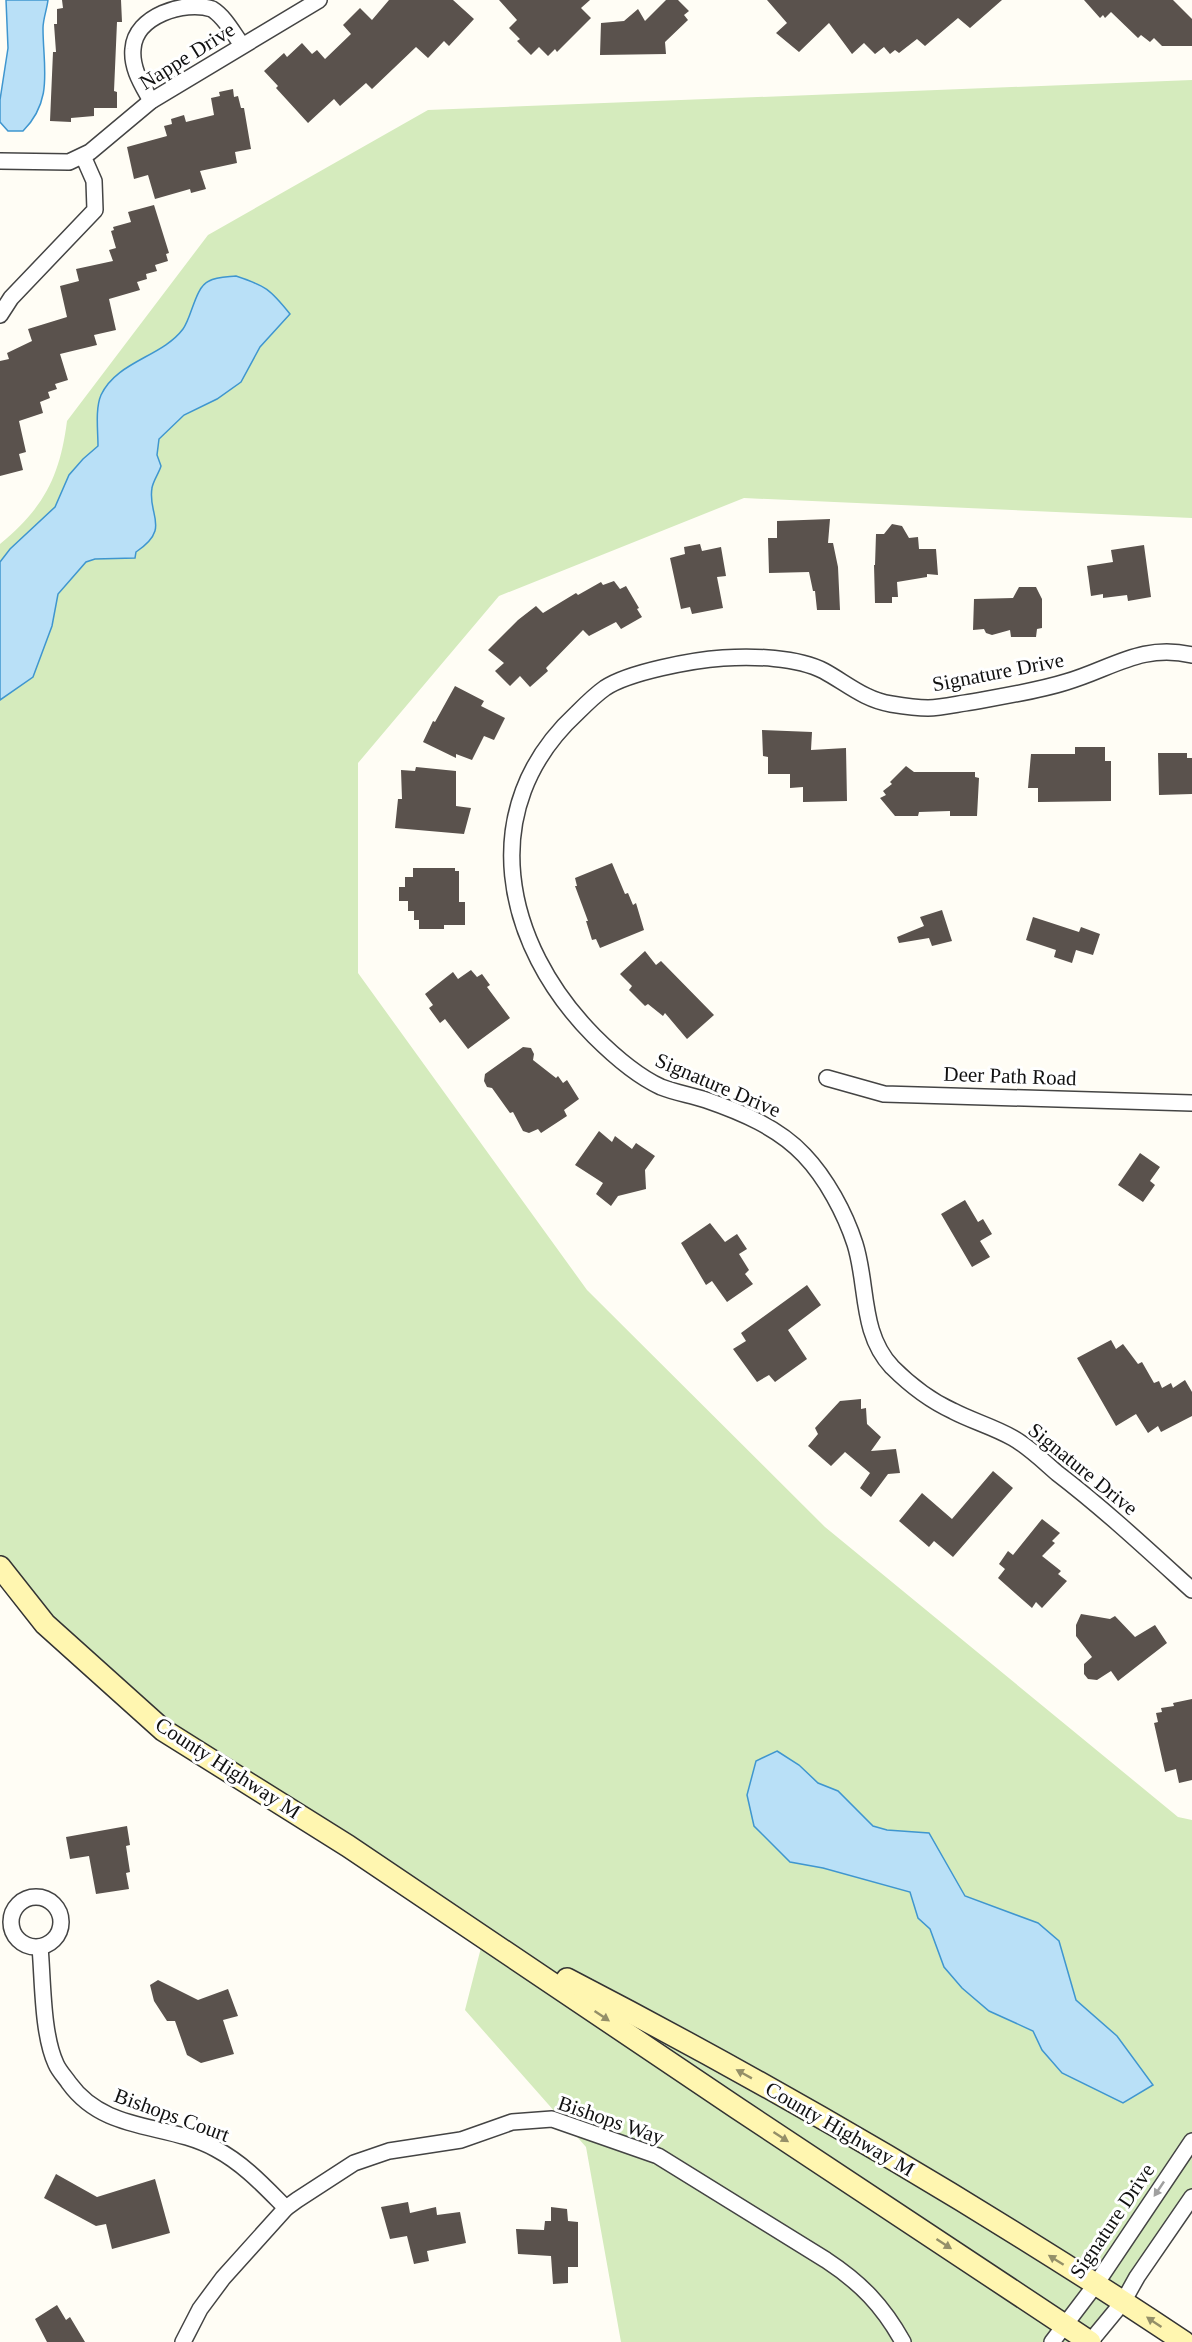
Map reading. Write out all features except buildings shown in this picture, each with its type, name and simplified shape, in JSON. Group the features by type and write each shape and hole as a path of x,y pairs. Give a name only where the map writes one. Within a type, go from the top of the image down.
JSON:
{"main road":[{"name":"County Highway M","path":"0,1567 45,1624 163,1730 348,1846 1090,2342"},
{"name":"County Highway M","path":"484,1936 660,2027 845,2130 1096,2284 1184,2342"}],"street":[{"name":"Nappe Drive","path":"0,160 69,162 83,156 152,101 319,0"},
{"path":"152,101 138,78 133,48 147,21 158,12 177,4 192,3 211,8 221,17 242,45"},
{"path":"0,315 12,298 95,210 94,181 83,156"},
{"name":"Signature Drive","path":"1192,656 1167,652 1137,654 1066,682 989,699 930,708 870,699 818,668 780,659 718,658 663,668 608,686 556,732 540,756 520,795 514,818 512,846 516,902 530,942 549,980 589,1030 642,1076 657,1085 708,1101 769,1127 802,1152 817,1170 843,1216 855,1244 867,1317 877,1347 892,1366 924,1394 947,1409 1014,1439 1094,1501 1192,1590"},
{"name":"Deer Path Road","path":"827,1078 884,1094 1192,1103"},
{"name":"Bishops Court","path":"40,1947 48,2037 56,2065 74,2089 95,2109 117,2120 177,2135 215,2148 248,2169 286,2208"},
{"name":"Bishops Way","path":"183,2342 200,2309 223,2278 286,2208 354,2163 389,2151 461,2140 512,2121 552,2119 658,2156 826,2260 851,2277 867,2293 889,2317 903,2342"},
{"name":"Signature Drive","path":"1064,2324 1096,2284 1192,2141"},
{"path":"1090,2342 1123,2301 1192,2197"},
{"path":"1052,2342 1064,2324"}],"green space":[{"path":"1192,80 1192,518 744,498 499,596 358,763 358,973 587,1290 825,1527 1178,1817 1192,1820 1192,2197 1090,2342 621,2342 586,2147 465,2010 484,1936 163,1730 0,1567 0,544 28,517 47,490 60,458 67,421 208,235 428,110"}],"water":[{"path":"6,0 48,0 43,25 45,82 43,95 33,119 23,131 8,131 0,122 0,100 8,48"},
{"path":"236,276 267,289 290,314 260,347 241,382 217,399 184,415 159,439 157,455 161,466 153,485 151,498 156,521 153,536 136,552 135,558 95,559 86,562 58,594 52,626 33,677 0,700 0,562 10,549 55,507 69,475 98,446 98,407 101,395 108,384 128,367 164,346 183,329 204,284 215,279"},
{"path":"777,1751 799,1765 818,1783 838,1791 873,1826 887,1830 929,1833 965,1896 1038,1923 1059,1941 1076,2000 1117,2036 1153,2085 1123,2103 1062,2073 1042,2050 1033,2031 989,2011 962,1988 944,1967 930,1929 918,1918 910,1892 823,1868 790,1862 754,1826 747,1795 756,1761"}]}
